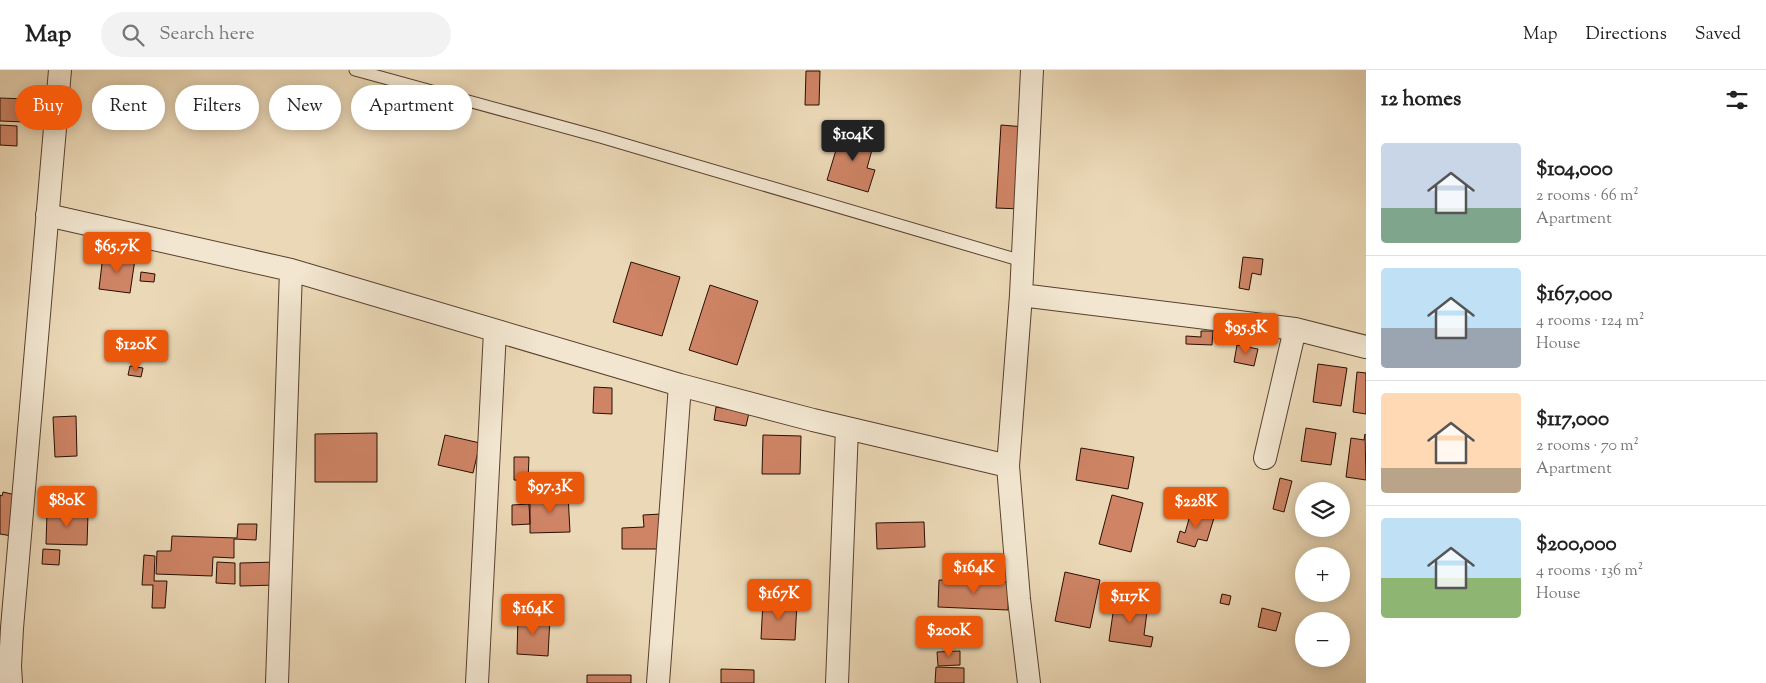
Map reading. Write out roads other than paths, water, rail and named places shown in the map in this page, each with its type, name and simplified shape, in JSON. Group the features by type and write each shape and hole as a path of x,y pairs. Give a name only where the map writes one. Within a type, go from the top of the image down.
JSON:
{"street":[{"path":"11,683 12,628 60,70"},
{"path":"1029,683 1019,599 1008,466 1020,295 1032,70"},
{"path":"48,215 291,270 680,385 847,428 1008,466"},
{"path":"277,683 291,270"},
{"path":"1020,295 1295,329 1366,347"},
{"path":"1265,458 1295,329"},
{"path":"477,683 495,331"},
{"path":"658,683 680,385"},
{"path":"837,683 847,428"}],"lane":[{"path":"355,70 600,137 1022,261"}]}
